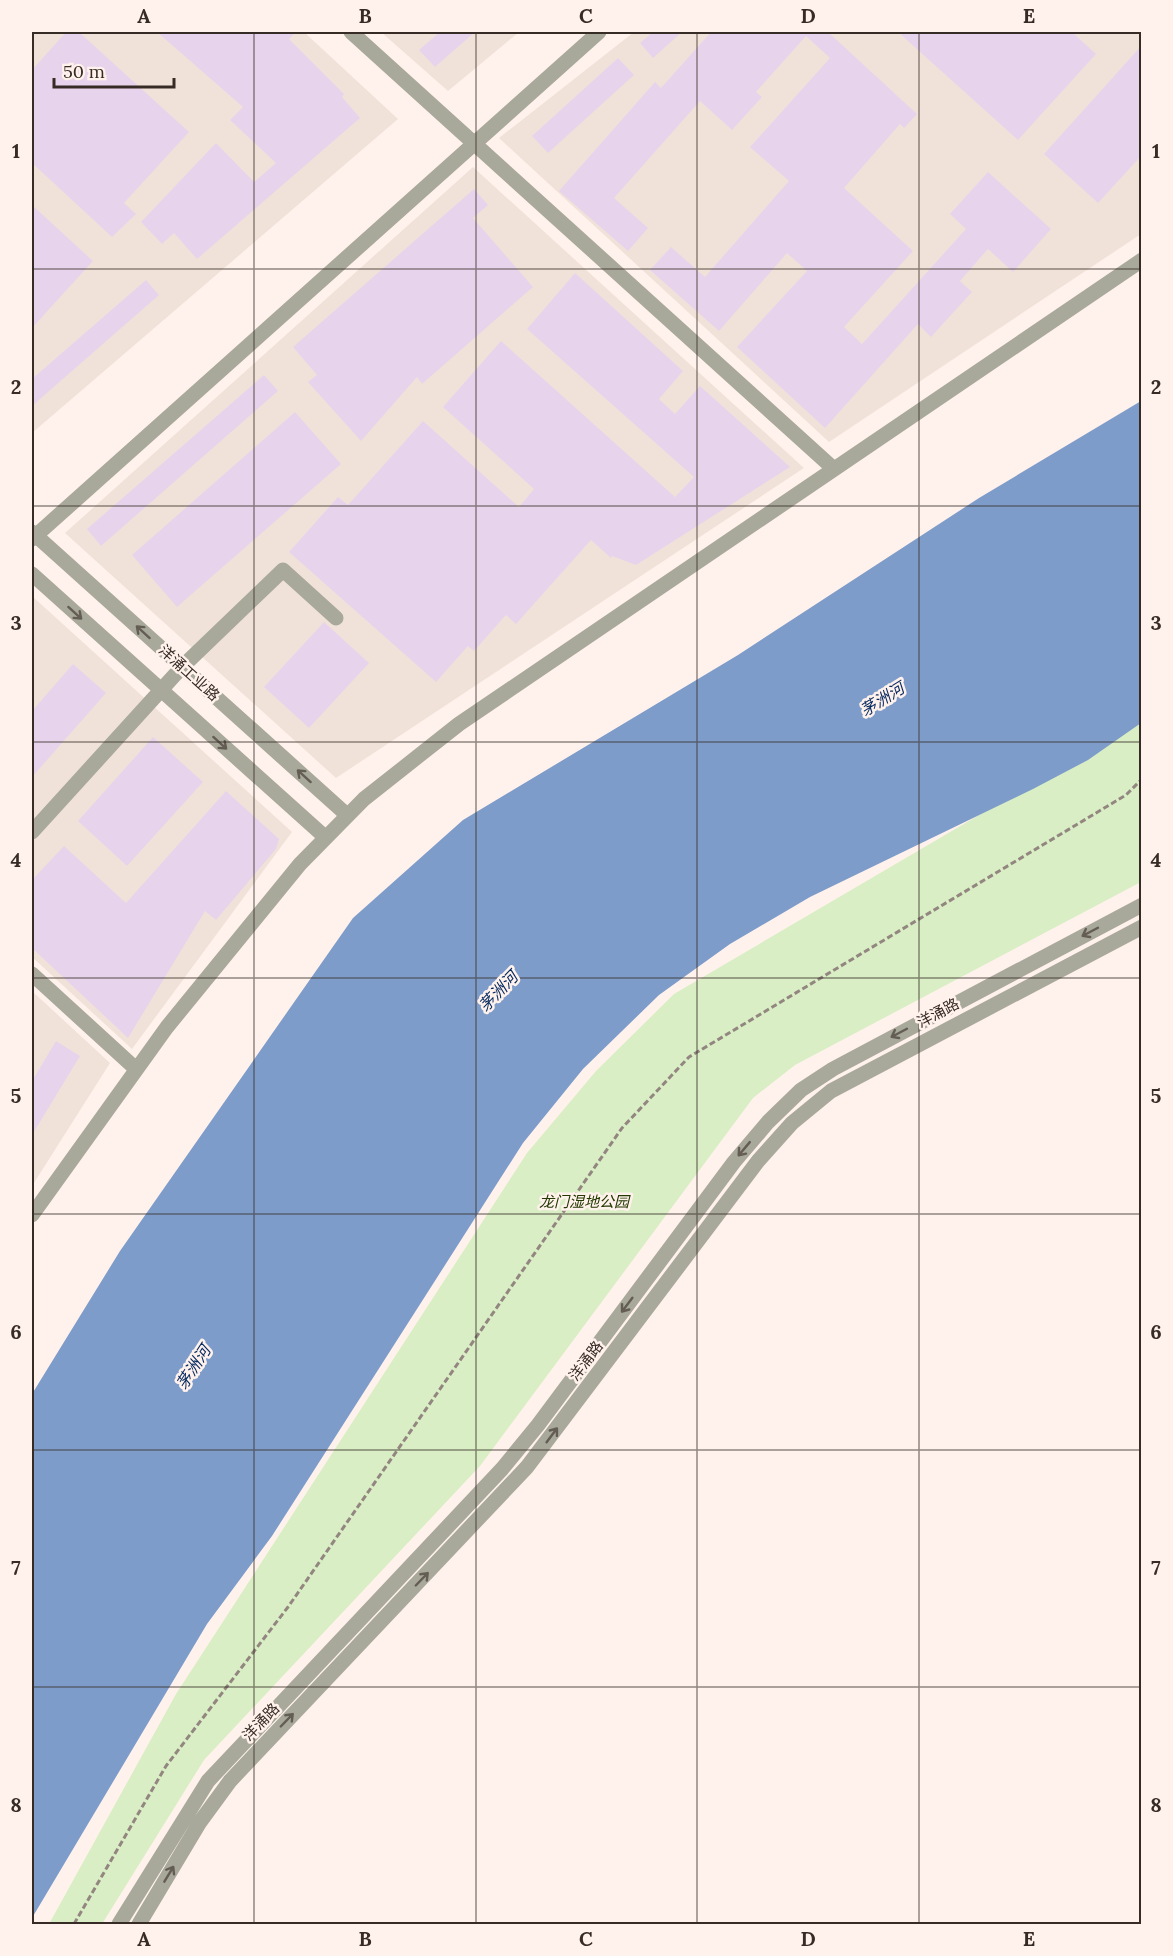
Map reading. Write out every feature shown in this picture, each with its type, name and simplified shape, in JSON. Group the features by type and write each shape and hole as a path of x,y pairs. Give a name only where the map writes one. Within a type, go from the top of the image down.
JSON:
{"street":[{"path":"351,32 834,469"},
{"path":"33,535 599,32"},
{"path":"32,1215 136,1069 232,946 325,837 347,815 418,754 459,724 1142,260"},
{"name":"洋涌工业路","path":"33,535 347,815"},
{"path":"32,832 182,667 283,570 336,618"},
{"name":"洋涌工业路","path":"32,574 325,837"},
{"name":"洋涌路","path":"119,1924 208,1781 507,1462 734,1162 786,1104 833,1069 1142,905"},
{"name":"洋涌路","path":"139,1924 200,1822 230,1781 527,1467 758,1161 792,1123 812,1105 851,1080 1142,927"},
{"path":"32,974 136,1069"}],"path":[{"path":"74,1924 166,1767 288,1607 622,1128 689,1057 1126,795 1142,779"}],"shaded area":[{"path":"32,32 304,32 398,119 32,433"},
{"path":"381,32 519,32 448,91"},
{"path":"634,32 1141,32 1141,234 829,442 499,138"},
{"path":"473,167 804,468 336,778 65,533"},
{"path":"32,596 292,832 132,1049 32,957"},
{"path":"32,991 110,1063 32,1186"}],"green space":[{"name":"龙门湿地公园","path":"1141,720 1141,882 795,1065 753,1098 480,1466 204,1760 102,1924 49,1924 176,1694 527,1153 596,1071 674,994"}],"water":[{"name":"茅洲河","path":"1141,401 1141,723 1088,760 810,897 730,944 659,995 583,1069 523,1143 272,1536 207,1624 32,1918 32,1394 120,1251 353,918 463,820 738,655 979,498"}],"building":[{"path":"66,32 79,32 189,132 124,203 136,214 112,237 32,163 32,70"},
{"path":"157,32 296,32 289,39 344,94 342,97 360,118 197,259 174,233 162,244 141,222 216,143 254,182 276,163 230,120 243,107"},
{"path":"440,32 475,32 435,67 419,50"},
{"path":"653,32 682,32 653,58 640,43"},
{"path":"711,32 828,32 917,114 904,128 900,124 844,188 913,251 844,327 862,344 966,229 950,214 988,172 1051,229 1013,272 988,249 960,281 972,292 931,337 918,324 825,428 737,347 807,271 787,253 719,331 650,270 671,247 705,277 789,181 750,147 830,58 806,36 756,92 762,97 732,130 700,101 614,198 648,228 628,251 559,191 655,82 661,88"},
{"path":"898,32 1072,32 1096,54 1018,140"},
{"path":"1142,45 1142,155 1098,203 1044,154"},
{"path":"618,58 634,75 548,153 532,136"},
{"path":"474,189 488,205 473,218 533,287 422,384 417,377 361,441 308,382 317,375 293,347"},
{"path":"32,205 93,261 32,328"},
{"path":"575,273 683,371 659,399 675,414 700,386 790,467 636,565 612,556 611,558 591,540 516,624 506,615 474,651 468,646 436,682 289,552 338,497 348,505 423,421 519,507 534,489 443,407 501,341 675,497 694,477 527,329"},
{"path":"146,280 159,295 32,406 32,379"},
{"path":"264,375 278,391 101,546 87,529"},
{"path":"295,412 341,464 177,607 132,555"},
{"path":"324,622 369,663 309,728 264,687"},
{"path":"73,664 106,693 32,777 32,711"},
{"path":"153,737 203,782 127,866 78,821"},
{"path":"226,791 279,839 276,849 216,920 205,911 128,1038 32,948 32,880 64,846 126,903"},
{"path":"56,1041 80,1056 32,1135 32,1081"}]}
